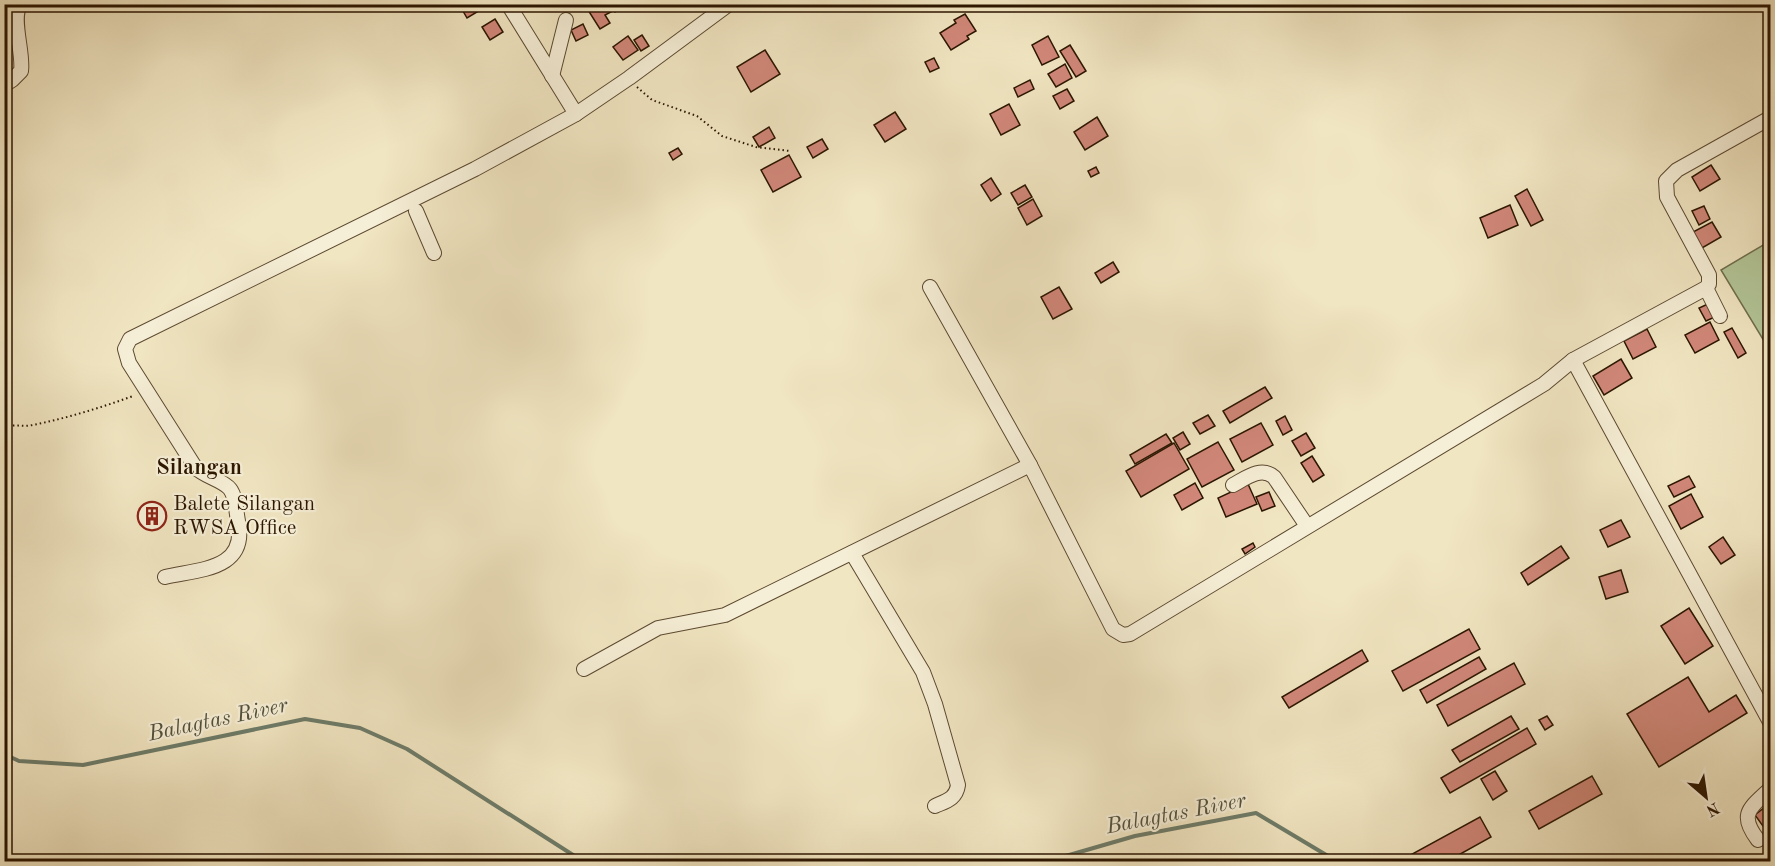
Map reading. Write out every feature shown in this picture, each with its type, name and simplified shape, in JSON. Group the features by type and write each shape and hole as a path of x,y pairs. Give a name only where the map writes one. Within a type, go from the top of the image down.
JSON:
{"street":[{"path":"4,85 21,71 22,50 17,29 18,8 21,4"},
{"path":"508,4 576,114"},
{"path":"165,577 217,565 228,560 236,551 241,534 229,487 203,475 195,467 129,363 125,349 130,339 413,205 576,114 729,4"},
{"path":"552,76 567,20"},
{"path":"930,287 1030,465 1113,629 1123,635 1130,634 1544,384 1573,360 1706,288 1710,280 1709,275 1667,197 1666,181 1677,170 1770,118"},
{"path":"413,205 434,253"},
{"path":"1706,288 1720,316"},
{"path":"1573,360 1770,722"},
{"path":"584,669 658,628 725,615 1030,465"},
{"path":"1233,485 1258,472 1269,473 1307,526"},
{"path":"852,553 923,672 930,689 958,785 953,797 934,806"},
{"path":"1758,840 1749,827 1746,817 1748,811 1770,789"}],"path":[{"path":"629,78 652,100 697,116 722,136 756,147 790,152"},
{"path":"4,427 10,425 24,427 73,417 148,392"}],"green space":[{"path":"1770,241 1770,334 1764,341 1721,270"}],"building":[{"path":"459,4 479,4 482,9 467,18"},
{"path":"578,4 596,4 582,11"},
{"path":"598,4 607,4 611,12 605,15 610,23 600,29 588,10"},
{"path":"611,4 622,4 624,7 615,12"},
{"path":"916,4 929,4 920,11"},
{"path":"965,14 976,31 967,36 969,39 951,50 940,33 956,23 954,20"},
{"path":"495,19 503,32 490,40 482,27"},
{"path":"583,24 588,35 576,41 571,30"},
{"path":"642,35 649,46 641,51 634,40"},
{"path":"628,36 638,50 623,60 613,47"},
{"path":"1048,36 1059,57 1042,65 1032,45"},
{"path":"1070,45 1086,71 1076,77 1060,51"},
{"path":"765,50 780,74 751,92 737,67"},
{"path":"934,58 939,68 930,72 925,62"},
{"path":"1065,64 1072,78 1056,87 1048,74"},
{"path":"1030,80 1034,89 1018,97 1014,88"},
{"path":"1067,89 1074,101 1060,109 1053,96"},
{"path":"1009,104 1020,125 1001,135 990,114"},
{"path":"895,112 906,129 885,142 874,125"},
{"path":"1097,117 1108,136 1085,150 1074,132"},
{"path":"769,127 775,138 759,147 753,137"},
{"path":"822,139 828,149 813,158 807,147"},
{"path":"678,148 682,154 673,160 669,153"},
{"path":"789,155 801,177 773,192 761,170"},
{"path":"1711,165 1720,179 1700,191 1692,177"},
{"path":"1096,167 1099,173 1091,177 1088,171"},
{"path":"991,178 1001,194 991,201 981,185"},
{"path":"1025,185 1032,197 1018,205 1011,193"},
{"path":"1527,189 1543,220 1531,226 1515,196"},
{"path":"1033,199 1042,216 1027,225 1018,208"},
{"path":"1510,205 1518,225 1488,238 1480,218"},
{"path":"1704,206 1710,219 1699,225 1692,211"},
{"path":"1712,222 1721,237 1702,248 1693,232"},
{"path":"1113,262 1119,272 1101,283 1095,273"},
{"path":"1059,287 1072,309 1053,319 1041,297"},
{"path":"1710,303 1717,316 1706,321 1699,308"},
{"path":"1710,322 1719,340 1695,353 1685,335"},
{"path":"1732,328 1746,353 1738,358 1724,332"},
{"path":"1647,329 1656,347 1633,359 1624,341"},
{"path":"1621,359 1632,378 1604,395 1593,376"},
{"path":"1265,387 1272,398 1230,423 1223,411"},
{"path":"1208,415 1215,426 1200,434 1193,423"},
{"path":"1285,416 1292,430 1283,435 1276,421"},
{"path":"1261,423 1273,445 1242,462 1230,439"},
{"path":"1183,432 1190,444 1180,450 1173,438"},
{"path":"1306,433 1315,448 1301,456 1292,441"},
{"path":"1166,434 1172,443 1135,464 1130,455"},
{"path":"1218,442 1234,470 1202,487 1187,459"},
{"path":"1174,443 1189,469 1141,497 1126,471"},
{"path":"1312,456 1324,475 1313,482 1301,463"},
{"path":"1689,476 1695,487 1674,497 1668,486"},
{"path":"1195,483 1203,498 1182,510 1174,495"},
{"path":"1248,484 1257,504 1226,517 1218,498"},
{"path":"1269,492 1275,506 1262,511 1256,497"},
{"path":"1691,494 1703,517 1681,529 1669,506"},
{"name":"Balete Silangan RWSA Office","path":"155,504 164,519 150,529 140,513"},
{"path":"1621,520 1630,537 1608,547 1600,530"},
{"path":"1723,537 1735,555 1721,564 1709,547"},
{"path":"1253,543 1255,547 1245,554 1242,549"},
{"path":"1561,546 1569,558 1528,585 1521,573"},
{"path":"1621,570 1628,592 1606,599 1599,577"},
{"path":"1689,608 1713,646 1685,664 1661,626"},
{"path":"1469,629 1480,649 1403,691 1392,671"},
{"path":"1362,650 1368,661 1289,708 1282,697"},
{"path":"1479,657 1486,669 1427,703 1420,690"},
{"path":"1514,663 1525,684 1448,726 1437,705"},
{"path":"1688,677 1709,712 1736,695 1747,713 1659,767 1627,714"},
{"path":"1511,716 1519,729 1460,762 1452,750"},
{"path":"1547,716 1553,725 1545,730 1539,720"},
{"path":"1527,728 1536,744 1450,793 1441,778"},
{"path":"1495,771 1507,791 1493,800 1481,779"},
{"path":"1592,776 1602,794 1539,829 1529,811"},
{"path":"1770,803 1770,836 1755,815"},
{"path":"1480,817 1491,837 1446,862 1404,862 1403,859"}],"waterway":[{"name":"Balagtas River","path":"4,754 19,761 83,765 305,719 360,728 407,749 584,862"},
{"name":"Balagtas River","path":"1045,862 1135,836 1256,813 1338,862"}],"place":[{"name":"Balete Silangan RWSA Office","path":"152,516"}],"district":[{"name":"Silangan","path":"199,468"}]}
